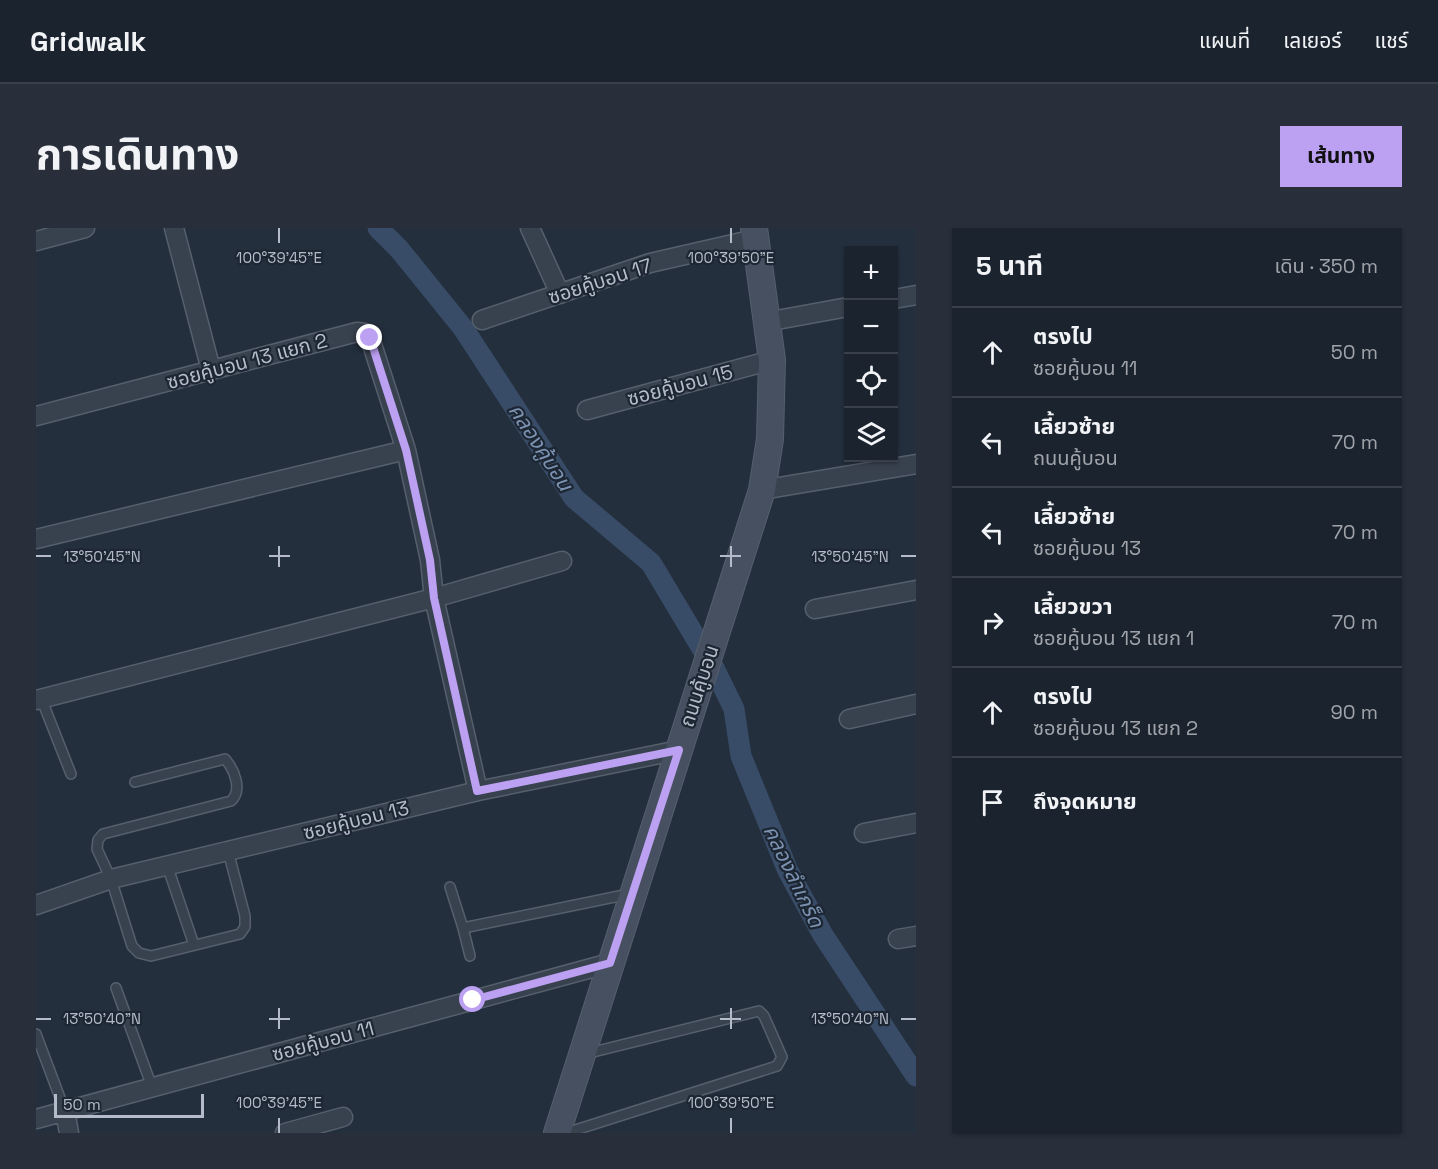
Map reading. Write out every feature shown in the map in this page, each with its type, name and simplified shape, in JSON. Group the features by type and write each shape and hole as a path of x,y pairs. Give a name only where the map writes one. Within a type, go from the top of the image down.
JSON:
{"main road":[{"name":"ถนนคู้บอน","path":"557,1133 631,894 762,490 770,439 772,360 754,234"}],"street":[{"path":"36,240 85,228"},
{"path":"174,228 211,370"},
{"path":"530,228 560,294"},
{"name":"ซอยคู้บอน 17","path":"482,320 651,263 754,234"},
{"path":"898,298 916,295"},
{"path":"766,322 844,308"},
{"name":"ซอยคู้บอน 13 แยก 2","path":"36,416 357,332 365,333 370,338 406,450 430,560 434,598 477,791"},
{"name":"ซอยคู้บอน 15","path":"587,410 772,360"},
{"path":"36,538 406,450"},
{"path":"762,490 916,464"},
{"path":"39,699 434,598 562,561"},
{"path":"815,609 916,590"},
{"path":"849,719 916,704"},
{"name":"ซอยคู้บอน 13","path":"36,905 111,879 167,865 477,791 679,750"},
{"path":"864,833 916,823"},
{"name":"ซอยคู้บอน 11","path":"36,1119 610,963"},
{"path":"65,1111 69,1133"},
{"path":"285,1133 343,1117"}],"lane":[{"path":"39,699 71,774"},
{"path":"135,782 225,759 231,766 238,789 231,801 103,834 98,840 97,849 111,879 132,946 139,953 151,956 240,934 245,927 245,916 228,851"},
{"path":"167,865 194,945"},
{"path":"450,887 470,956"},
{"path":"463,928 631,894"},
{"path":"116,988 152,1087"},
{"path":"566,1133 777,1066 782,1057 764,1016 759,1011 583,1054"},
{"path":"36,1034 65,1111"}],"waterway":[{"name":"คลองคู้บอน","path":"378,228 399,249 463,328 574,498 651,563 715,670 734,709 741,756 788,871 823,935 916,1076"}],"route":[{"path":"370,338 406,450 430,560 434,598 477,791 679,750 610,963 473,1000"}],"water label":[{"name":"คลองลำเกร็ด","path":"794,876"}]}
